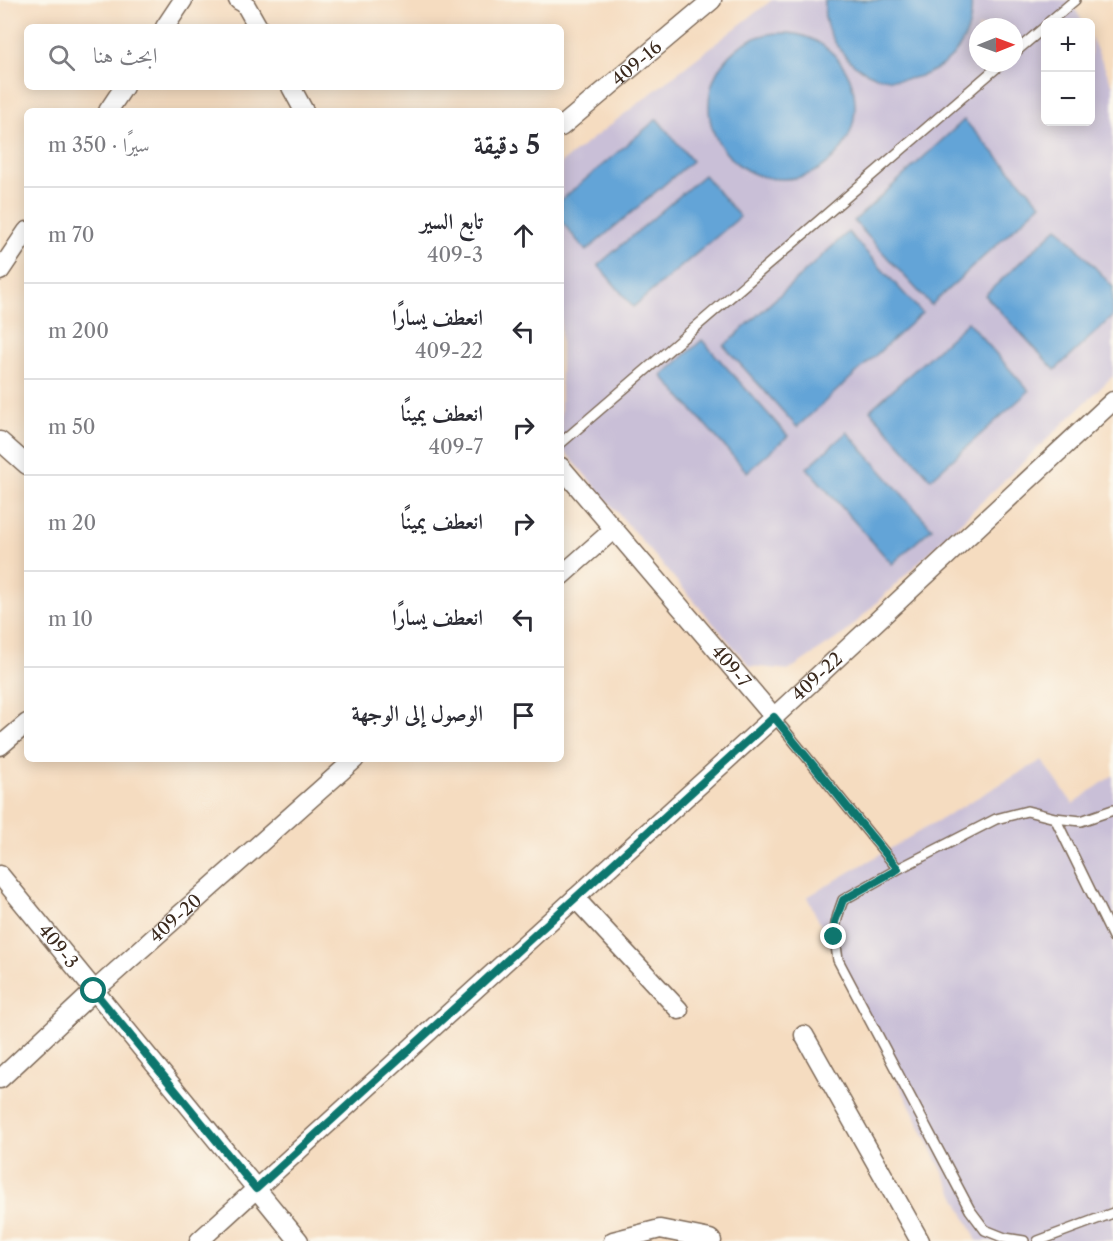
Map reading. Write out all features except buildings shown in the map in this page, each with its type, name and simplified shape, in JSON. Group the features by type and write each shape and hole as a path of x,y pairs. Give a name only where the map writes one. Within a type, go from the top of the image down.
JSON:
{"street":[{"path":"167,24 183,0"},
{"name":"409-16","path":"564,124 712,0"},
{"path":"245,1 256,24"},
{"path":"110,108 122,90"},
{"path":"293,90 302,108"},
{"path":"0,271 24,235"},
{"name":"409-22","path":"199,1241 774,717 1112,404"},
{"path":"0,441 24,462"},
{"name":"409-7","path":"564,471 774,717"},
{"path":"564,573 613,530"},
{"path":"0,746 24,726"},
{"name":"409-20","path":"0,1079 94,991 352,762"},
{"name":"409-3","path":"0,875 298,1241"},
{"path":"575,898 679,1010"},
{"path":"804,1035 914,1238"},
{"path":"613,1241 660,1229 712,1241"}],"lane":[{"path":"1054,18 1075,0"},
{"path":"1023,45 1041,30"},
{"path":"564,440 992,72"},
{"name":"409-7","path":"774,717 898,869"},
{"path":"1024,1241 1005,1238 985,1230 970,1210 838,960 834,937 835,922 843,900 996,819 1027,811 1081,821 1113,810"},
{"path":"1055,818 1113,937"},
{"path":"1038,1241 1113,1213"}],"shaded area":[{"path":"772,0 1069,0 1080,18 1041,18 1041,126 1095,126 1095,46 1113,86 1113,376 845,633 789,670 750,666 564,450 564,161"},
{"path":"1042,760 1073,804 1113,775 1113,1241 977,1241 807,897"}],"water":[{"path":"825,0 971,0 969,25 960,46 945,63 926,74 904,79 881,78 860,68 838,47 831,36 825,14"},
{"path":"782,33 810,38 834,54 850,78 855,106 850,134 834,158 810,174 782,179 754,174 730,158 714,134 709,106 714,78 730,54 754,38"},
{"path":"657,119 692,161 586,251 564,225 564,197"},
{"path":"964,120 1041,204 931,305 854,221"},
{"path":"704,175 740,217 633,307 598,265"},
{"path":"1058,227 1113,287 1113,316 1055,370 985,295"},
{"path":"848,232 922,313 797,427 724,346"},
{"path":"968,322 1029,391 931,479 870,410"},
{"path":"702,340 788,436 747,472 662,376"},
{"path":"847,432 932,528 892,564 807,468"}],"route":[{"path":"94,991 256,1189 774,717 898,869 843,900 835,922 834,937"}]}
